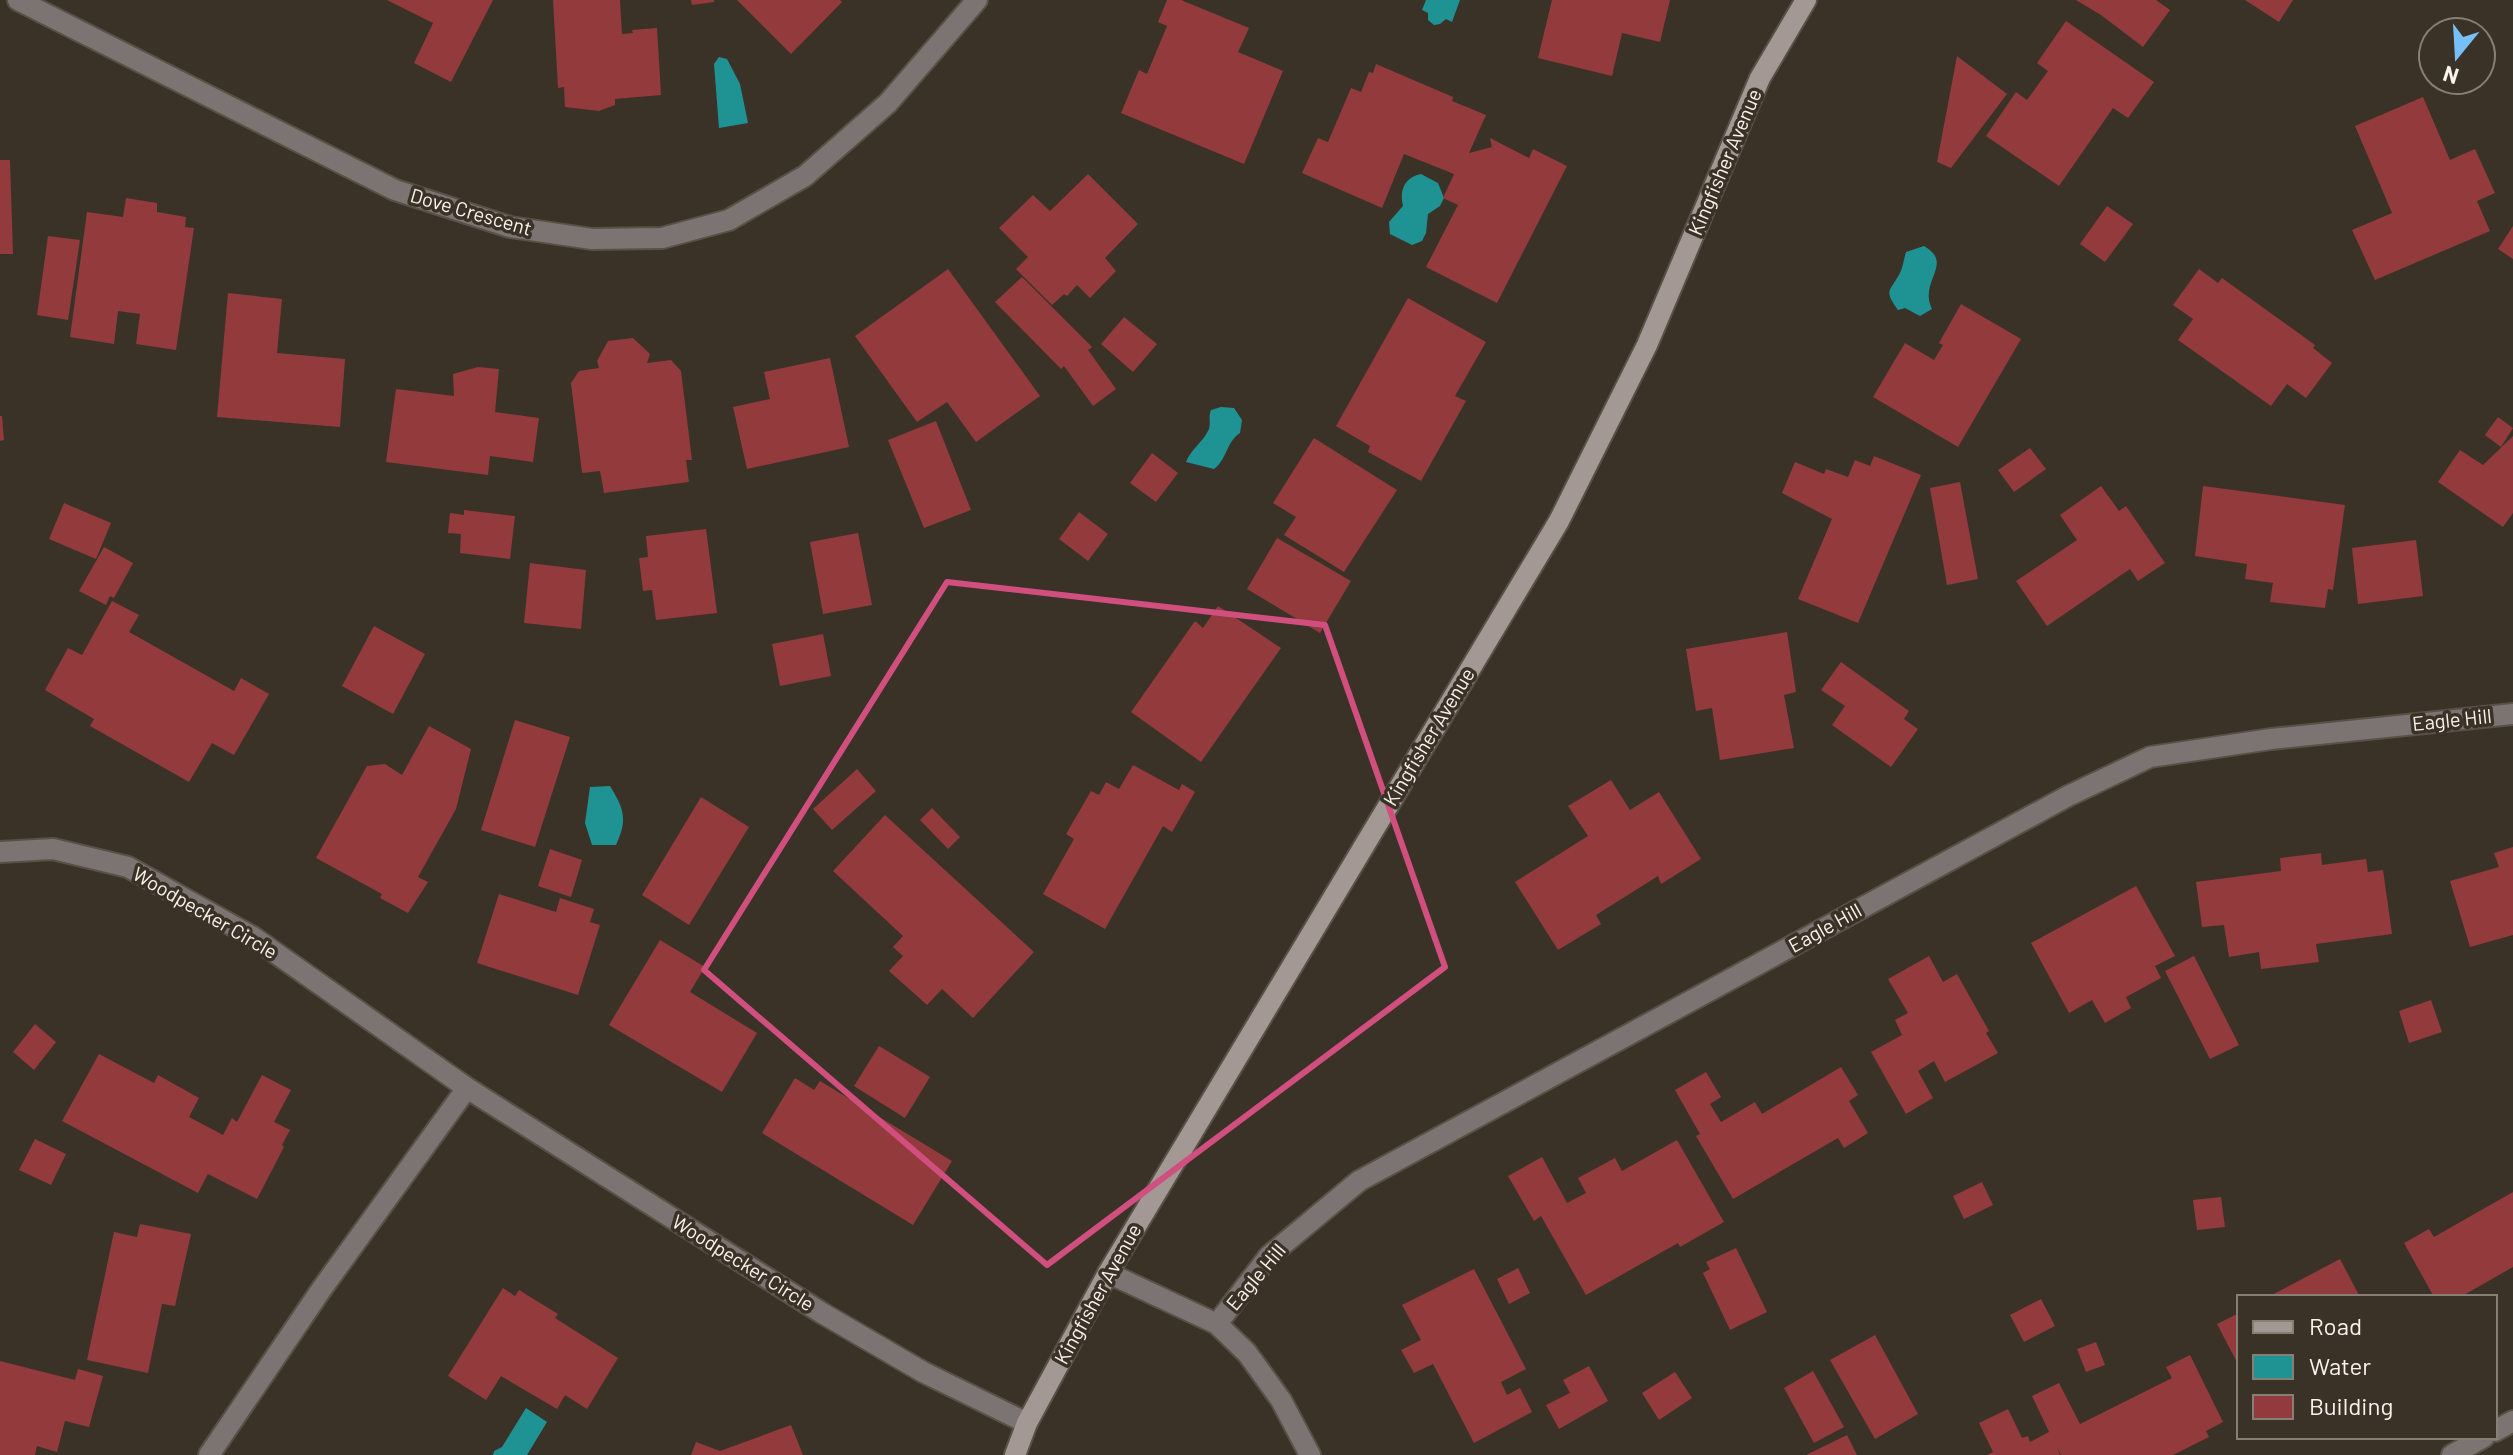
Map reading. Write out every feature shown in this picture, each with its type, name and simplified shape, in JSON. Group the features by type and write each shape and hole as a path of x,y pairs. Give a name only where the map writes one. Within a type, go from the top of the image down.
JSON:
{"street":[{"name":"Dove Crescent","path":"18,0 395,190 510,227 592,239 662,238 729,220 805,176 888,103 977,0"},
{"name":"Kingfisher Avenue","path":"1015,1455 1027,1423 1108,1273 1559,521 1647,345 1760,78 1806,0"},
{"name":"Eagle Hill","path":"1217,1324 1269,1256 1359,1181 2068,796 2150,757 2271,739 2513,714"},
{"name":"Woodpecker Circle","path":"0,852 53,849 128,867 253,937 467,1088 822,1313 923,1372 1027,1423"},
{"path":"209,1455 321,1290 467,1088"},
{"path":"1108,1273 1217,1324 1247,1353 1281,1400 1310,1455"},
{"path":"2452,1455 2480,1439"}],"highlighted area":[{"path":"947,582 1325,625 1445,967 1047,1265 704,970"}],"water":[{"path":"1426,0 1460,0 1452,22 1446,19 1434,25 1428,20 1428,13 1422,10"},
{"path":"719,57 727,59 740,84 748,123 719,128 714,64"},
{"path":"1421,174 1438,183 1444,198 1440,206 1428,214 1422,241 1412,245 1390,234 1389,222 1403,206 1404,185"},
{"path":"1924,246 1933,253 1936,266 1929,290 1932,309 1920,316 1905,308 1898,310 1889,294 1901,271 1906,252"},
{"path":"1234,408 1242,420 1240,433 1214,469 1186,462 1209,429 1211,410"},
{"path":"610,786 623,814 620,836 616,845 592,845 585,823 590,787"},
{"path":"526,1408 547,1422 527,1455 493,1455 502,1447"}],"building":[{"path":"387,0 493,0 451,82 414,63 433,23"},
{"path":"553,0 620,0 622,34 657,28 661,95 615,99 615,105 599,111 565,107 564,87 558,88"},
{"path":"691,0 714,0 714,2 692,5"},
{"path":"737,0 840,0 842,2 791,54"},
{"path":"1167,0 1181,0 1249,28 1238,52 1283,71 1244,164 1121,113 1139,70 1147,74 1167,26 1158,22"},
{"path":"1552,0 1670,0 1660,42 1622,33 1612,76 1538,58"},
{"path":"2076,0 2156,0 2170,10 2143,47"},
{"path":"2245,0 2293,0 2279,22"},
{"path":"2066,21 2154,82 2128,118 2113,108 2059,186 1986,136 2016,92 2027,100 2048,71 2037,63"},
{"path":"1957,56 2007,94 1951,168 1937,162"},
{"path":"1376,64 1453,97 1452,101 1486,115 1469,153 1492,147 1490,138 1529,158 1533,149 1567,166 1497,303 1426,267 1458,205 1443,198 1454,174 1404,154 1382,208 1302,173 1318,138 1328,142 1351,88 1361,92"},
{"path":"2423,97 2450,160 2475,149 2495,193 2477,201 2490,231 2375,280 2352,230 2392,213 2355,126"},
{"path":"0,160 10,160 13,254 0,254"},
{"path":"1088,174 1138,224 1105,258 1116,271 1090,298 1077,285 1052,305 1016,269 1028,257 999,228 1033,195 1050,211"},
{"path":"126,198 157,203 157,212 186,217 185,227 194,228 176,350 136,344 140,314 118,311 114,344 70,337 87,212 123,217"},
{"path":"2107,206 2133,224 2105,262 2080,244"},
{"path":"2513,226 2513,259 2498,249"},
{"path":"48,236 80,240 68,320 37,315"},
{"path":"948,269 1040,396 976,442 947,402 917,422 855,336"},
{"path":"2199,269 2218,283 2222,278 2315,345 2313,348 2332,363 2306,398 2287,384 2271,406 2178,340 2193,319 2173,305"},
{"path":"1022,277 1092,347 1088,350 1116,389 1093,406 1064,366 1061,369 995,302"},
{"path":"228,293 282,299 277,353 345,359 340,427 217,417"},
{"path":"1408,298 1486,342 1455,396 1466,401 1421,481 1368,452 1370,446 1336,426"},
{"path":"1961,304 2021,339 1958,447 1873,397 1905,343 1934,360 1943,345 1939,343"},
{"path":"1124,317 1157,344 1133,372 1101,344"},
{"path":"633,338 650,354 647,363 671,360 681,371 692,460 686,460 689,482 604,493 600,471 582,473 571,383 579,371 599,368 597,361 608,341"},
{"path":"830,358 849,447 747,469 733,407 770,399 764,372"},
{"path":"478,367 499,369 495,412 539,418 533,462 490,456 488,475 386,462 396,389 454,396 453,374"},
{"path":"0,416 4,440 0,441"},
{"path":"2498,417 2513,428 2501,447 2485,435"},
{"path":"936,421 971,510 924,528 888,440"},
{"path":"2513,436 2513,513 2503,527 2438,482 2460,450 2483,465"},
{"path":"1314,438 1397,490 1344,572 1284,535 1296,517 1273,503"},
{"path":"2030,448 2046,469 2014,492 1998,470"},
{"path":"1152,453 1178,473 1156,502 1130,483"},
{"path":"1874,456 1921,475 1858,623 1798,599 1832,519 1782,493 1795,462 1824,474 1826,469 1848,477 1855,460 1870,466"},
{"path":"1960,482 1978,579 1947,585 1930,488"},
{"path":"2101,486 2119,511 2126,506 2165,563 2138,581 2130,569 2047,626 2016,581 2077,540 2060,515"},
{"path":"2203,486 2345,505 2333,590 2328,589 2325,608 2270,602 2273,583 2245,579 2247,564 2195,556"},
{"path":"64,503 111,523 96,559 49,539"},
{"path":"464,510 515,516 510,559 460,553 461,534 448,533 450,513 464,515"},
{"path":"1079,512 1108,534 1088,561 1059,539"},
{"path":"706,529 717,613 656,620 652,590 643,591 639,558 648,557 646,536"},
{"path":"858,533 872,605 823,614 810,542"},
{"path":"1277,538 1351,581 1320,633 1247,589"},
{"path":"2416,540 2423,596 2358,604 2352,548"},
{"path":"104,547 133,563 114,598 110,596 106,605 79,591"},
{"path":"530,563 586,570 581,629 524,623"},
{"path":"112,601 139,615 129,632 234,691 241,678 269,694 234,755 212,743 189,782 90,726 94,719 45,690 68,648 82,655"},
{"path":"1218,606 1281,648 1201,762 1131,712 1195,621 1203,628"},
{"path":"374,626 425,654 393,714 342,686"},
{"path":"1787,632 1796,692 1784,695 1794,748 1720,760 1712,708 1696,711 1686,649"},
{"path":"823,634 831,676 780,686 772,644"},
{"path":"1841,662 1909,711 1904,719 1918,729 1891,767 1832,725 1845,706 1821,690"},
{"path":"515,720 570,737 535,847 481,830"},
{"path":"429,726 471,749 456,809 418,877 428,882 408,913 380,898 382,894 316,858 367,766 385,764 402,775"},
{"path":"1133,765 1179,790 1182,784 1195,792 1172,832 1163,826 1105,929 1043,894 1074,839 1066,834 1091,791 1099,795 1106,782 1119,789"},
{"path":"857,769 876,791 832,830 813,809"},
{"path":"1611,780 1630,810 1659,792 1701,859 1661,884 1658,876 1596,915 1601,924 1558,950 1515,882 1588,836 1568,806"},
{"path":"701,797 749,827 689,925 642,895"},
{"path":"932,808 960,837 948,849 920,820"},
{"path":"885,815 1034,952 973,1018 942,989 927,1005 889,971 903,956 893,947 903,936 833,871"},
{"path":"2513,847 2513,935 2470,947 2450,881 2499,867 2494,853"},
{"path":"550,849 582,860 571,897 538,886"},
{"path":"2321,853 2322,865 2366,859 2368,872 2383,870 2392,934 2316,944 2319,962 2261,969 2259,952 2229,957 2224,925 2202,927 2196,882 2281,871 2280,858"},
{"path":"2136,886 2175,956 2155,966 2161,978 2126,997 2131,1008 2105,1023 2092,1000 2069,1013 2031,943"},
{"path":"499,894 556,912 560,898 594,909 590,922 600,925 578,995 477,963"},
{"path":"660,940 705,967 690,992 757,1033 722,1092 609,1025"},
{"path":"1929,956 1943,982 1957,974 1998,1053 1945,1082 1934,1061 1918,1071 1933,1098 1906,1114 1871,1052 1902,1035 1895,1020 1908,1013 1888,979"},
{"path":"2194,956 2239,1045 2210,1059 2165,971"},
{"path":"2431,1000 2442,1032 2409,1043 2399,1011"},
{"path":"35,1024 56,1042 34,1070 13,1052"},
{"path":"879,1046 930,1077 905,1118 854,1086"},
{"path":"99,1054 154,1083 158,1075 199,1098 189,1117 223,1135 232,1118 237,1122 262,1075 291,1090 274,1122 290,1130 257,1199 208,1174 198,1193 62,1121"},
{"path":"1841,1067 1858,1095 1849,1101 1868,1133 1844,1148 1838,1138 1733,1199 1696,1136 1700,1134 1675,1090 1706,1072 1721,1097 1710,1104 1721,1122 1755,1102 1762,1114"},
{"path":"795,1078 814,1090 820,1081 952,1161 913,1225 762,1133"},
{"path":"35,1139 66,1154 51,1185 19,1170"},
{"path":"1677,1140 1724,1222 1680,1247 1678,1243 1586,1295 1541,1216 1534,1221 1508,1176 1542,1157 1567,1203 1586,1193 1578,1178 1615,1158 1622,1171"},
{"path":"1982,1182 1993,1205 1964,1219 1953,1196"},
{"path":"2513,1192 2513,1267 2464,1295 2433,1295 2404,1243 2429,1229 2434,1237"},
{"path":"2221,1197 2225,1227 2197,1230 2193,1200"},
{"path":"140,1224 191,1234 175,1306 162,1304 148,1373 87,1360 114,1232 137,1237"},
{"path":"1736,1248 1767,1312 1730,1330 1703,1273 1710,1269 1706,1262"},
{"path":"2340,1259 2359,1295 2272,1295"},
{"path":"1518,1268 1530,1293 1509,1304 1497,1279"},
{"path":"1474,1269 1526,1369 1501,1382 1507,1395 1520,1388 1532,1412 1474,1443 1433,1364 1414,1373 1401,1350 1421,1340 1402,1305"},
{"path":"503,1288 515,1296 519,1290 558,1314 555,1318 618,1358 587,1409 565,1395 557,1409 501,1376 486,1400 448,1376"},
{"path":"2041,1299 2055,1326 2024,1342 2010,1315"},
{"path":"2237,1314 2237,1362 2217,1324"},
{"path":"1875,1335 1918,1414 1875,1439 1830,1360"},
{"path":"2096,1342 2105,1365 2086,1372 2077,1349"},
{"path":"2190,1355 2223,1422 2206,1431 2209,1437 2173,1455 2061,1455 2057,1447 2060,1455 1987,1455 1993,1452 1979,1423 2008,1409 2022,1438 2028,1436 2030,1442 2049,1432 2032,1396 2059,1383 2080,1424 2172,1378 2166,1367"},
{"path":"0,1361 75,1380 78,1369 103,1376 89,1427 65,1421 57,1452 37,1446 35,1455 0,1455"},
{"path":"1589,1366 1608,1401 1559,1429 1546,1405 1570,1393 1563,1380"},
{"path":"1813,1371 1844,1427 1814,1443 1784,1388"},
{"path":"1675,1372 1692,1398 1659,1420 1642,1393"},
{"path":"791,1425 803,1455 691,1455 696,1442 720,1451"},
{"path":"1847,1435 1857,1455 1806,1455"}]}
